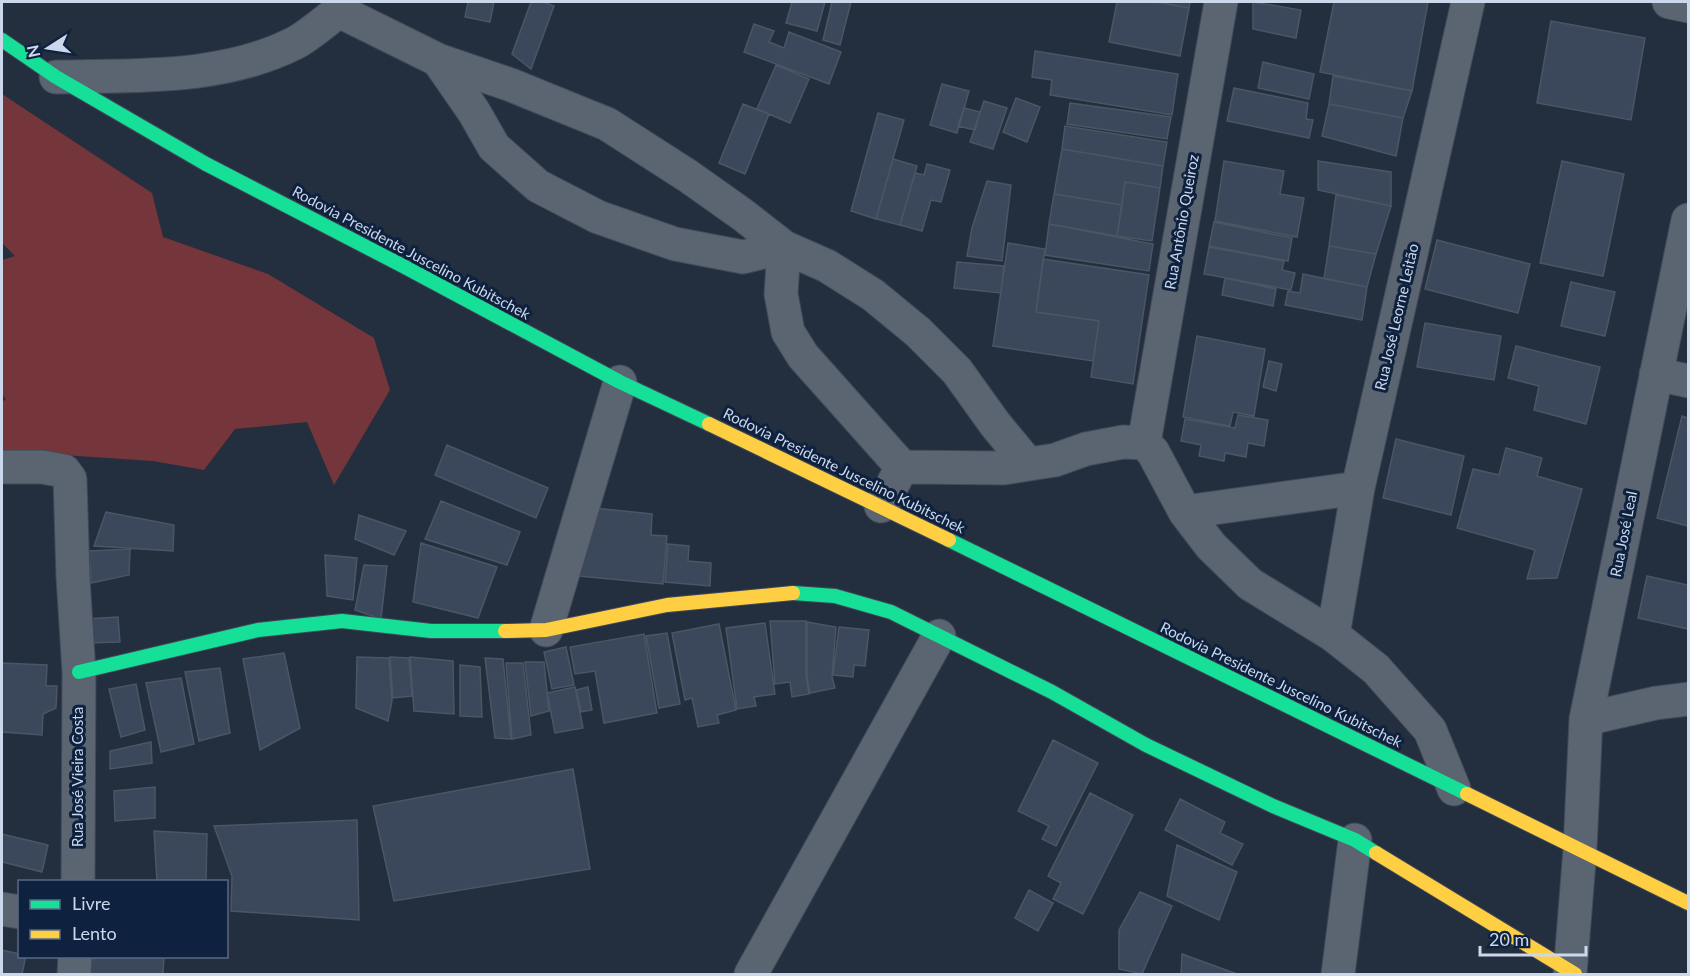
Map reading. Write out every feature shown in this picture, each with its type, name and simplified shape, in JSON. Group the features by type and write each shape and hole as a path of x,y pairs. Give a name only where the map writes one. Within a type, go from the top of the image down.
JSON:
{"main road":[{"name":"Rodovia Presidente Juscelino Kubitschek","path":"2,40 56,77 206,164 620,382 1689,903"},
{"path":"79,672 258,630 342,621 430,631 546,630 667,605 785,592 835,596 891,612 1052,692 1146,746 1273,806 1355,840 1572,974"}],"street":[{"name":"Rua Antônio Queiroz","path":"1144,443 1221,2"},
{"name":"Rua José Leorne Leitão","path":"1333,635 1358,488 1468,2"},
{"path":"1669,2 1689,6"},
{"path":"56,77 169,74 212,69 256,58 296,42 340,6 438,60 511,85 607,124 688,176 784,247 827,266 873,295 918,332 957,371 995,424 1028,464"},
{"path":"438,60 474,112 494,147 538,186 598,217 675,244 743,257 784,247"},
{"name":"Rua José Leal","path":"1572,974 1586,719 1689,220"},
{"path":"784,247 782,294 788,332 810,365 902,467 1004,468 1056,460 1086,449 1123,442 1144,443 1153,452 1185,512 1211,546 1250,584 1333,635 1376,669 1430,730 1454,789"},
{"path":"1656,374 1689,381"},
{"path":"546,630 620,382"},
{"name":"Rua José Vieira Costa","path":"2,467 42,467 64,471 70,479 79,672 78,880"},
{"path":"880,507 902,467"},
{"path":"1185,512 1358,488"},
{"path":"751,975 939,636"},
{"path":"1586,719 1656,703 1689,699"},
{"path":"1338,975 1355,840"},
{"path":"2,909 18,912"},
{"path":"74,975 75,958"}],"shaded area":[{"path":"2,94 152,193 163,237 268,274 374,338 390,390 334,485 307,422 235,429 204,470 153,461 2,451 2,402 6,399 2,395 2,260 15,256 2,243"}],"building":[{"path":"468,2 494,2 490,22 465,17"},
{"path":"531,2 543,2 554,6 531,69 512,54"},
{"path":"792,2 825,2 817,31 786,23"},
{"path":"832,2 851,2 840,45 823,40"},
{"path":"1117,2 1156,2 1189,8 1180,56 1109,42"},
{"path":"1156,2 1190,2 1189,8"},
{"path":"1253,2 1301,10 1296,38 1253,29"},
{"path":"1334,2 1428,2 1412,91 1320,72"},
{"path":"1551,21 1645,38 1631,120 1537,103"},
{"path":"754,24 774,31 769,42 784,48 789,32 841,52 829,84 744,52"},
{"path":"1035,51 1178,74 1172,115 1050,95 1052,80 1032,77"},
{"path":"1263,62 1314,74 1309,99 1258,88"},
{"path":"776,65 809,79 790,123 757,109"},
{"path":"1333,76 1412,91 1403,118 1329,104"},
{"path":"942,84 969,91 957,133 930,125"},
{"path":"1234,88 1308,103 1306,119 1313,120 1309,138 1227,121"},
{"path":"1016,98 1040,107 1027,142 1003,132"},
{"path":"984,101 1007,108 993,149 970,142"},
{"path":"1070,103 1171,117 1167,139 1067,124"},
{"path":"743,104 769,114 745,174 719,163"},
{"path":"1329,104 1403,118 1396,156 1322,136"},
{"path":"964,108 980,112 975,130 958,126"},
{"path":"878,113 904,120 876,219 851,211"},
{"path":"1065,126 1167,142 1163,166 1062,149"},
{"path":"1062,149 1163,166 1160,188 1125,182 1122,205 1054,194"},
{"path":"893,159 917,166 900,225 876,219"},
{"path":"1224,161 1284,171 1280,194 1304,198 1297,237 1215,221"},
{"path":"1318,161 1391,172 1391,206 1318,190"},
{"path":"1562,161 1624,174 1603,276 1540,263"},
{"path":"927,164 950,170 941,202 931,200 922,231 900,225 915,173 924,175"},
{"path":"987,181 1011,185 1002,261 967,256 972,228"},
{"path":"1125,182 1160,188 1152,241 1117,236"},
{"path":"1054,194 1122,205 1117,236 1049,224"},
{"path":"1336,195 1391,206 1376,254 1329,246"},
{"path":"1214,222 1292,238 1288,261 1209,246"},
{"path":"1049,224 1153,244 1149,271 1045,255"},
{"path":"1437,240 1530,264 1518,313 1425,289"},
{"path":"1008,243 1045,249 1036,312 1099,321 1093,361 993,346"},
{"path":"1329,246 1376,254 1367,287 1324,279"},
{"path":"1209,247 1284,261 1282,270 1295,273 1291,290 1204,274"},
{"path":"1043,259 1149,275 1133,384 1091,377 1099,321 1036,312"},
{"path":"957,262 1004,266 1001,293 954,288"},
{"path":"1303,274 1367,287 1362,320 1285,305 1288,291 1300,293"},
{"path":"1225,278 1276,289 1273,306 1222,295"},
{"path":"1571,282 1615,292 1605,336 1561,326"},
{"path":"1425,323 1501,336 1494,380 1417,367"},
{"path":"1197,336 1265,349 1254,416 1233,412 1230,426 1183,417"},
{"path":"1516,346 1600,367 1586,424 1534,410 1539,386 1508,378"},
{"path":"1269,361 1282,364 1276,391 1263,387"},
{"path":"1238,415 1268,420 1264,446 1248,443 1246,457 1225,453 1224,461 1199,456 1201,445 1181,441 1185,419 1235,428"},
{"path":"1682,416 1688,418 1688,526 1657,518"},
{"path":"1396,439 1464,456 1451,515 1383,498"},
{"path":"447,445 548,488 536,518 435,475"},
{"path":"1506,448 1542,458 1537,476 1582,489 1557,578 1527,579 1535,550 1457,528 1473,469 1499,475"},
{"path":"441,501 520,532 507,565 425,539"},
{"path":"585,507 652,514 651,535 667,536 663,584 579,576"},
{"path":"106,512 174,525 173,551 94,546"},
{"path":"359,515 406,531 394,555 355,539"},
{"path":"421,543 497,567 478,618 413,602"},
{"path":"668,544 689,546 688,561 711,563 710,586 665,582"},
{"path":"130,549 129,575 91,583 89,551"},
{"path":"325,555 357,558 353,600 327,596"},
{"path":"364,565 387,566 381,619 355,610"},
{"path":"1647,576 1688,585 1688,629 1638,618"},
{"path":"118,617 120,642 86,643 84,619"},
{"path":"770,621 806,621 806,676 809,694 792,697 790,682 775,684"},
{"path":"807,622 836,627 832,677 835,688 810,693 807,677"},
{"path":"765,623 775,694 754,697 756,706 737,709 726,628"},
{"path":"719,624 736,710 717,715 719,723 698,727 692,698 685,700 672,633"},
{"path":"839,627 869,630 865,666 854,665 853,677 833,675"},
{"path":"667,633 680,704 659,708 646,636"},
{"path":"644,634 657,713 604,723 595,671 575,674 570,647"},
{"path":"566,647 574,685 552,689 544,652"},
{"path":"284,653 300,728 260,750 243,659"},
{"path":"357,657 389,658 392,701 388,721 356,708"},
{"path":"390,657 409,658 412,696 393,698"},
{"path":"410,657 453,661 454,714 414,711"},
{"path":"485,658 503,659 511,739 495,738"},
{"path":"525,662 544,662 549,711 531,716"},
{"path":"2,663 47,665 46,686 57,686 56,708 43,714 42,735 2,732"},
{"path":"506,663 523,663 531,735 512,739"},
{"path":"460,665 480,667 482,717 460,716"},
{"path":"220,668 230,733 199,741 185,672"},
{"path":"181,678 194,744 161,752 146,683"},
{"path":"136,684 145,730 121,737 109,689"},
{"path":"575,687 583,728 555,733 547,693"},
{"path":"588,687 592,710 581,712 576,690"},
{"path":"1053,740 1098,763 1056,846 1042,839 1049,826 1018,811"},
{"path":"151,742 152,763 110,769 110,751"},
{"path":"573,769 590,869 394,901 373,806"},
{"path":"155,787 155,818 115,821 114,791"},
{"path":"1090,793 1133,815 1083,914 1053,899 1061,883 1048,876"},
{"path":"1180,799 1225,822 1220,833 1243,844 1232,865 1165,830"},
{"path":"357,820 359,920 231,911 232,876 214,826"},
{"path":"154,831 207,834 206,880 157,880"},
{"path":"2,834 48,845 42,872 2,862"},
{"path":"1177,845 1237,872 1219,920 1167,896"},
{"path":"1029,890 1053,903 1038,931 1015,918"},
{"path":"1140,892 1172,906 1142,974 1119,969 1119,930"},
{"path":"2,950 18,954 18,958 26,958 22,974 2,974"},
{"path":"1182,954 1237,974 1181,974"},
{"path":"164,958 163,974 87,974 85,960"}],"traffic: fast":[{"path":"2,40 56,77 206,164 620,382 709,424"},
{"path":"949,540 1467,794"},
{"path":"793,593 835,596 891,612 1052,692 1146,745 1273,806 1355,840 1376,853"},
{"path":"79,672 258,630 342,621 431,631 505,631"}],"traffic: slow":[{"path":"709,424 949,540"},
{"path":"505,631 546,630 667,605 793,593"},
{"path":"1467,794 1688,903"},
{"path":"1376,853 1575,974"}]}
